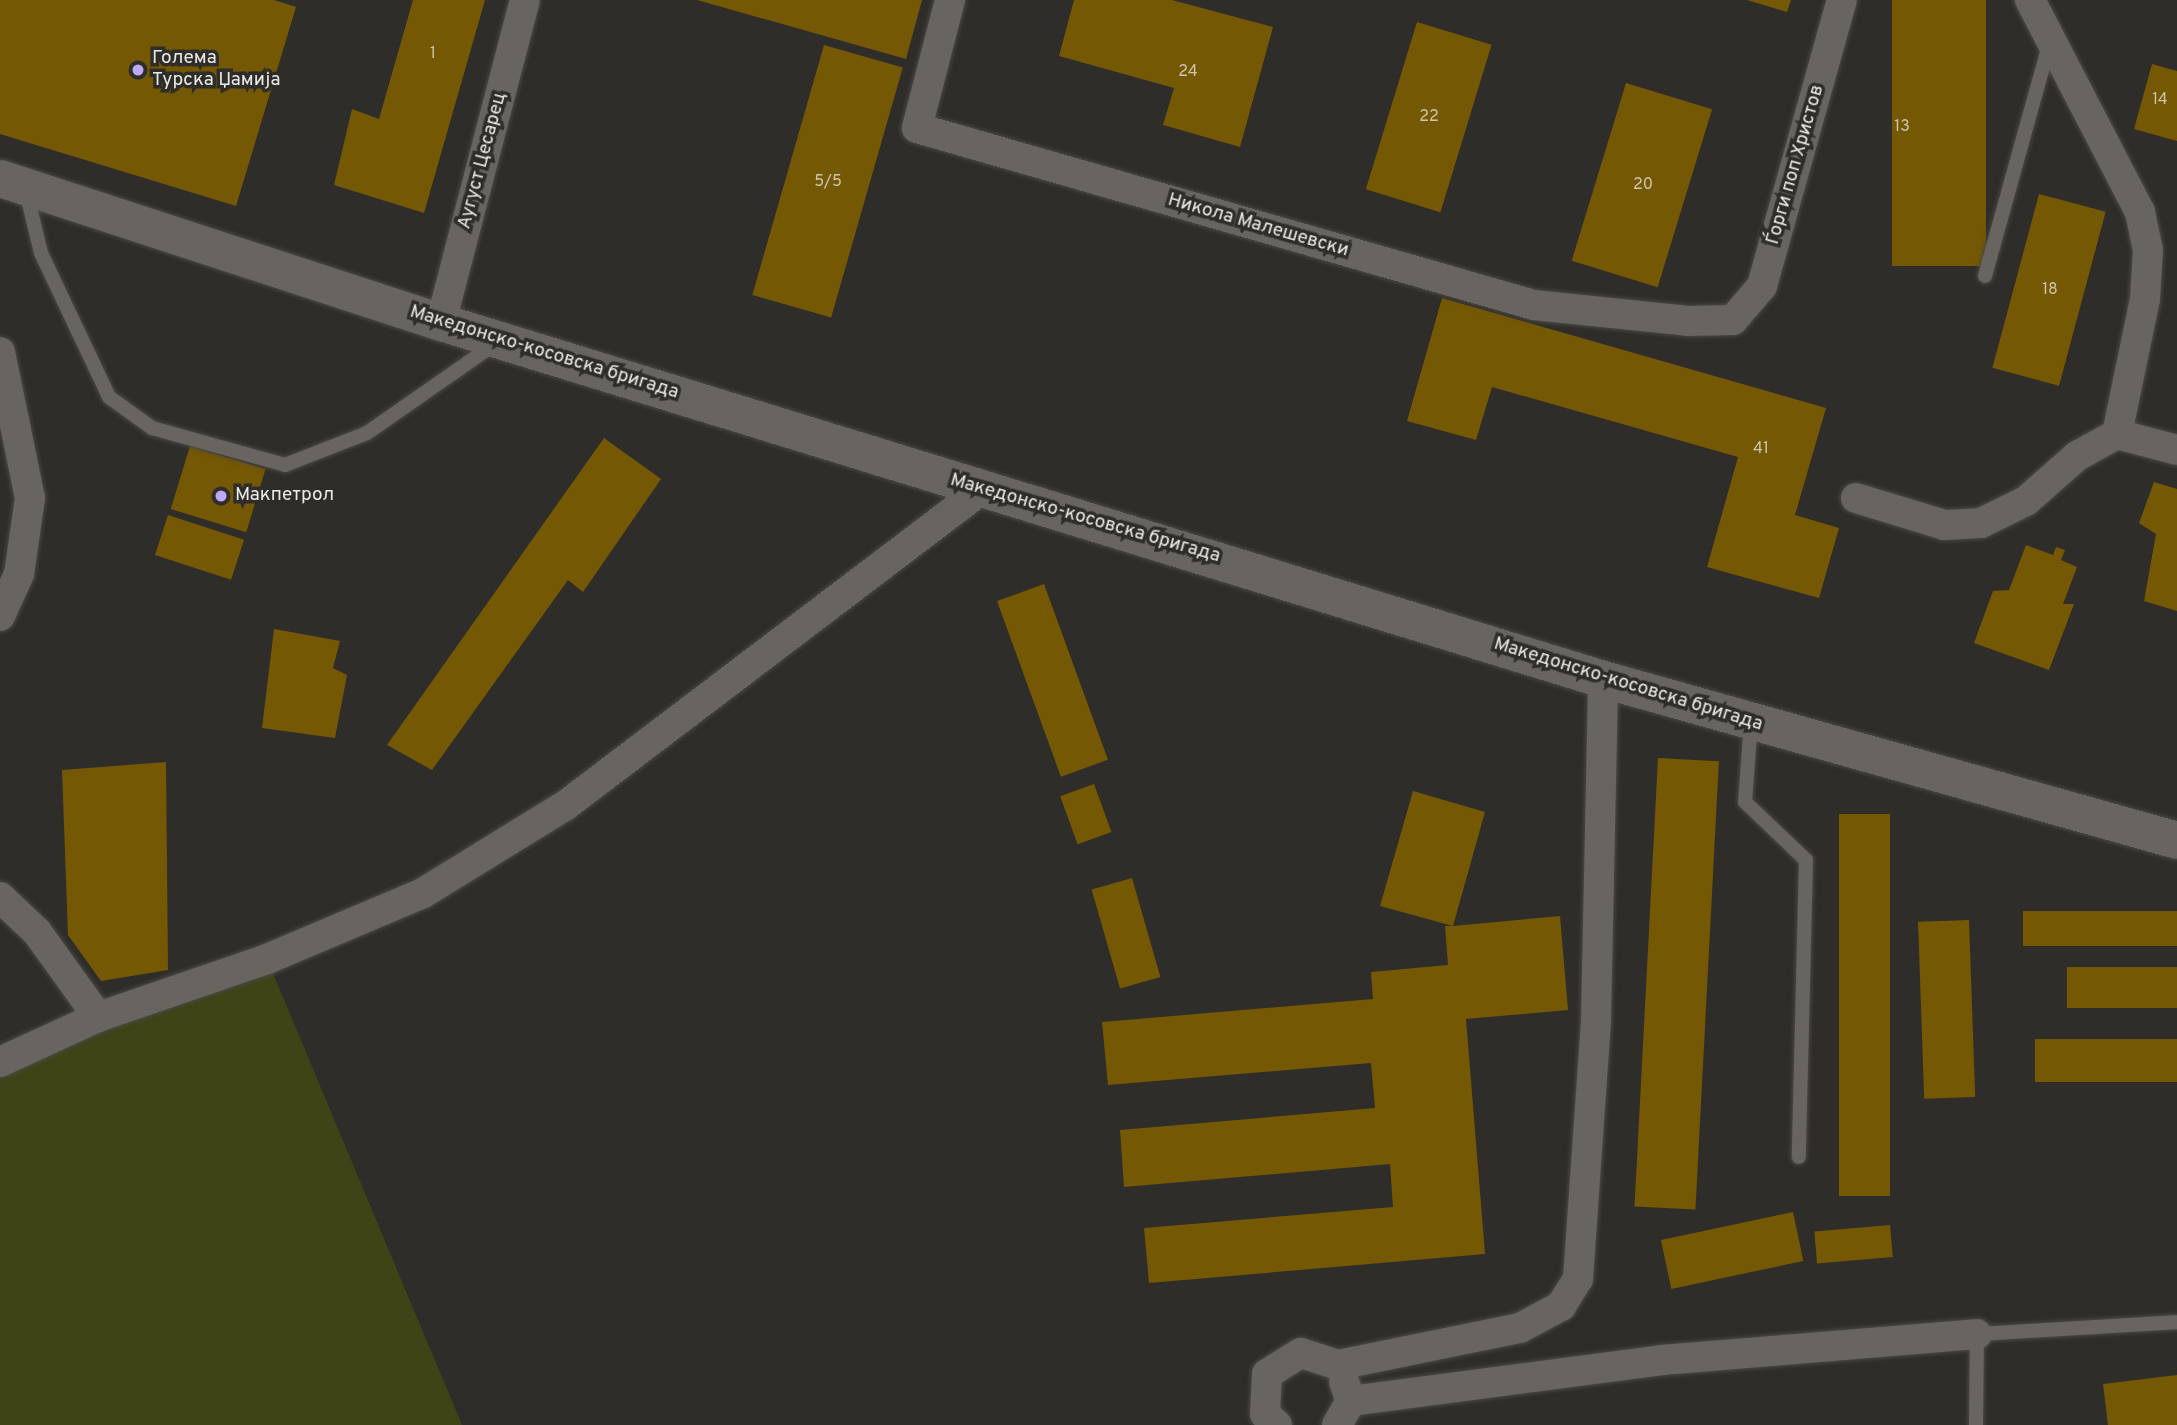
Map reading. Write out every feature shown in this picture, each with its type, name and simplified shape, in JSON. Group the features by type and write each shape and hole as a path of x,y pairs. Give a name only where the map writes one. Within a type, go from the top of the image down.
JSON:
{"street":[{"name":"Аугуст Цесарец","path":"440,322 525,0"},
{"name":"Никола Малешевски","path":"950,0 917,128 1534,305 1733,320"},
{"name":"Ѓорги поп Христов","path":"1733,320 1762,286 1842,0"},
{"path":"2030,0 2049,45 2140,212 2148,250 2145,299 2117,434"},
{"name":"Македонско-косовска бригада","path":"12,183 440,322 503,338 981,490 1603,679 2177,839"},
{"path":"0,352 30,498 19,574 0,616"},
{"path":"1856,498 1945,524 1981,523 2026,501 2077,456 2117,434 2177,450"},
{"path":"0,1062 98,1017 267,959 423,893 566,805 981,490"},
{"path":"1264,1421 1268,1374 1300,1353 1338,1365 1520,1328 1561,1306 1578,1279 1596,1020 1603,679"},
{"path":"0,897 37,932 98,1017"},
{"path":"1338,1365 1344,1413 1662,1360 1977,1334"}],"lane":[{"path":"1985,276 2049,45"},
{"path":"12,183 41,253 103,384 152,428 285,465 368,433 503,338"},
{"path":"1751,722 1745,802 1806,860 1800,1157"},
{"path":"1976,1425 1977,1334 2177,1322"}],"green space":[{"path":"267,959 462,1425 0,1425 0,1062"}],"building":[{"name":"Голема Турска Џамија","path":"0,0 274,0 296,7 236,206 0,134"},
{"path":"413,0 485,0 424,213 334,185 352,109 379,119"},
{"path":"697,0 922,0 906,59"},
{"path":"1074,0 1172,0 1273,27 1240,147 1163,125 1174,88 1059,56"},
{"path":"1747,0 1791,0 1787,12"},
{"path":"1892,0 1986,0 1986,266 1892,266"},
{"path":"1417,22 1492,45 1440,212 1366,189"},
{"path":"824,45 903,68 831,318 752,295"},
{"path":"2152,64 2177,71 2177,141 2134,129"},
{"path":"1626,83 1712,109 1658,287 1572,261"},
{"path":"2039,194 2106,212 2059,386 1992,368"},
{"path":"1442,298 1826,408 1795,515 1839,528 1819,598 1707,567 1738,457 1492,387 1476,440 1407,421"},
{"path":"604,438 661,479 583,592 568,580 432,770 387,745"},
{"path":"190,446 266,469 246,532 171,509"},
{"path":"2154,482 2177,489 2177,611 2144,601 2156,534 2139,523"},
{"path":"168,515 244,540 231,580 155,555"},
{"path":"2026,545 2053,555 2056,547 2065,550 2061,560 2077,567 2063,604 2074,604 2049,670 1974,643 1993,591 2009,590"},
{"path":"1044,584 1108,760 1061,777 997,601"},
{"path":"274,629 340,641 333,668 347,675 335,738 262,728"},
{"path":"1658,758 1719,761 1695,1210 1635,1206"},
{"path":"166,762 168,970 101,981 68,935 62,770"},
{"path":"1094,784 1111,832 1078,844 1060,796"},
{"path":"1413,791 1485,812 1453,926 1380,906"},
{"path":"1839,814 1890,814 1890,1196 1839,1196"},
{"path":"1132,878 1160,977 1120,989 1092,890"},
{"path":"2023,911 2177,911 2177,946 2023,946"},
{"path":"1560,916 1568,1010 1466,1019 1485,1254 1149,1283 1144,1228 1393,1207 1390,1164 1124,1187 1120,1130 1375,1108 1371,1063 1108,1085 1102,1022 1373,999 1371,972 1448,965 1445,926"},
{"path":"1969,920 1975,1097 1924,1099 1918,922"},
{"path":"2067,967 2177,967 2177,1008 2067,1008"},
{"path":"2035,1039 2177,1039 2177,1082 2035,1082"},
{"path":"1793,1212 1803,1261 1671,1289 1661,1240"},
{"path":"1890,1225 1893,1257 1817,1264 1814,1232"},
{"path":"2177,1375 2177,1425 2108,1425 2103,1384"}],"place":[{"name":"Голема Турска Џамија","path":"138,70"},
{"name":"Макпетрол","path":"221,496"}]}
